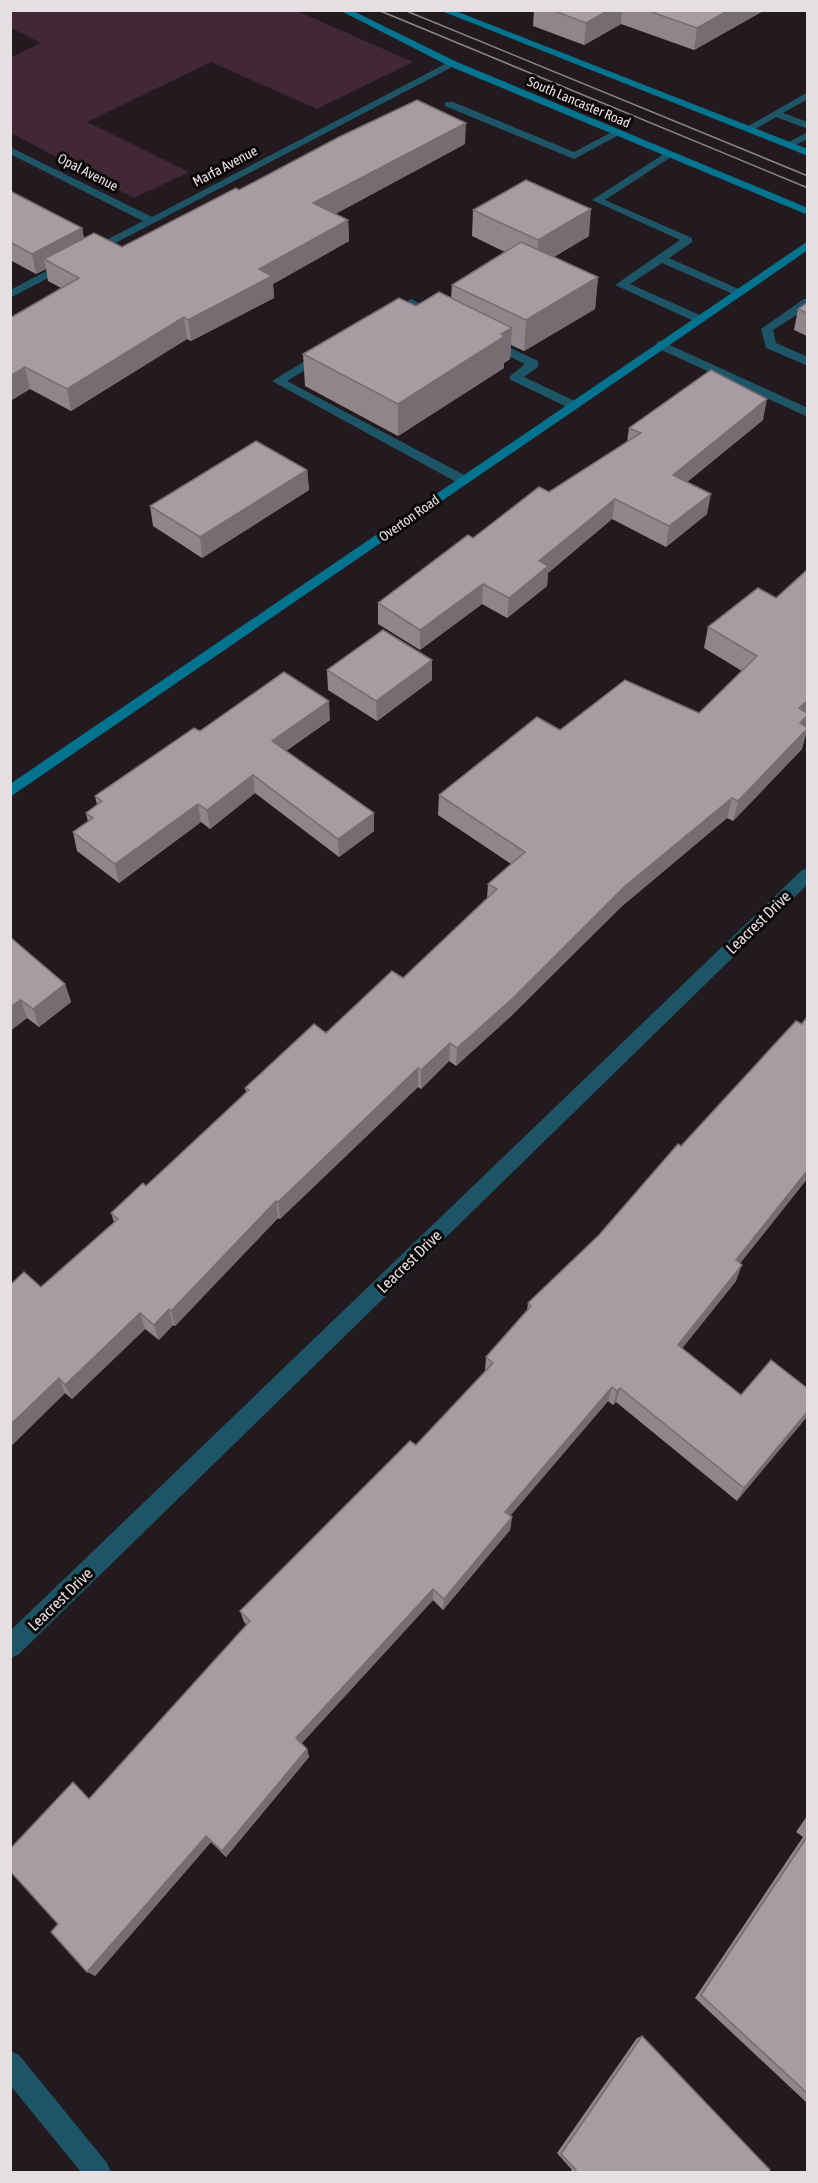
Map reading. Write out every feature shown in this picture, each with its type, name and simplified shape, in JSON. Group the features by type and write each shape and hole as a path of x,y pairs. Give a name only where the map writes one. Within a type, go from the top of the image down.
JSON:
{"main road":[{"name":"South Lancaster Road","path":"343,10 453,64 807,212"},
{"path":"447,11 807,153"},
{"name":"Overton Road","path":"10,792 807,244"}],"street":[{"name":"Marfa Avenue","path":"10,295 453,64"},
{"path":"748,129 807,95"},
{"path":"449,104 574,156 616,134"},
{"path":"776,114 807,126"},
{"path":"788,145 807,135"},
{"name":"Opal Avenue","path":"10,150 152,221"},
{"path":"667,155 597,200 688,240 621,285 698,319"},
{"path":"661,258 737,292"},
{"path":"807,302 767,329 770,345 807,362"},
{"path":"380,321 411,303 452,323"},
{"path":"483,339 534,364 515,377 573,405"},
{"path":"339,345 278,381 463,480"},
{"path":"660,345 807,414"},
{"name":"Leacrest Drive","path":"10,1647 807,874"},
{"path":"10,2064 98,2172"}],"shaded area":[{"path":"11,11 297,11 413,62 317,109 211,62 87,122 189,172 134,198 11,133 11,57 41,43 11,28"}],"building":[{"path":"552,10 609,10 586,23"},
{"path":"646,10 729,10 697,28"},
{"path":"417,100 466,123 313,203 348,220 259,269 272,276 188,320 184,317 67,389 25,367 10,376 10,318 79,278 44,259 94,233 122,247 236,188 239,190 339,137"},
{"path":"526,180 591,209 538,240 473,210"},
{"path":"10,191 82,228 32,254 10,242"},
{"path":"521,242 598,277 526,320 452,285"},
{"path":"439,292 512,328 501,334 505,336 398,404 303,354 399,298 416,306"},
{"path":"807,303 807,313 798,309"},
{"path":"711,370 767,399 673,475 711,494 669,526 615,499 539,561 548,566 509,598 483,584 420,630 378,603 468,535 473,538 539,487 549,492 641,433 629,428"},
{"path":"256,441 307,470 200,537 150,506"},
{"path":"807,570 807,701 799,708 807,713 800,723 807,729 738,801 732,798 624,887 512,999 457,1048 450,1043 421,1070 418,1068 278,1202 276,1201 171,1311 169,1309 154,1325 140,1313 65,1385 59,1378 10,1425 10,1285 24,1272 41,1287 118,1219 111,1213 143,1183 146,1186 249,1090 245,1088 314,1024 326,1033 392,971 403,978 497,889 488,884 525,852 439,795 537,717 560,730 625,680 699,713 757,656 708,627 758,588 776,598"},
{"path":"383,630 432,660 376,701 327,670"},
{"path":"284,672 329,701 272,741 374,813 338,839 253,775 207,810 198,804 115,864 73,832 93,818 86,813 102,801 95,796 194,728 200,731"},
{"path":"10,937 65,984 33,1009 21,1000 10,1007"},
{"path":"807,1017 807,1171 736,1260 742,1265 678,1345 741,1395 771,1360 807,1388 807,1412 744,1488 620,1388 617,1391 612,1387 505,1512 512,1517 444,1599 433,1589 296,1738 307,1749 222,1851 206,1836 87,1972 51,1932 58,1924 10,1871 10,1849 73,1782 89,1799 250,1621 240,1611 410,1441 416,1445 493,1363 486,1357 531,1306 528,1303 599,1235 678,1144 681,1146 796,1021 802,1024"},
{"path":"807,1837 807,2093 701,1995"},
{"path":"642,2036 770,2170 769,2172 575,2172 576,2170 561,2154"}],"tram line":[{"path":"378,10 808,188"},
{"path":"404,10 808,176"}]}
